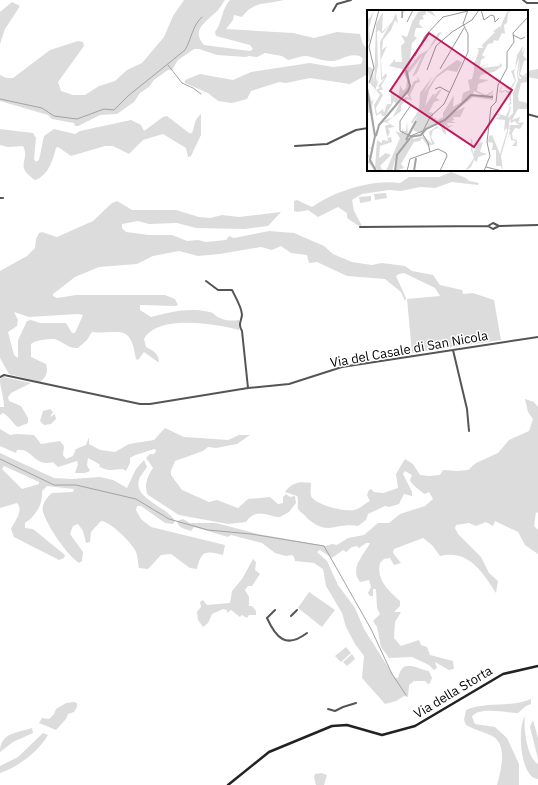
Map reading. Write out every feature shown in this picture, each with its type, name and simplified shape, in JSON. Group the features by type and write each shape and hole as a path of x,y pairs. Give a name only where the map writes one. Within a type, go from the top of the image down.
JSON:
{"main road":[{"name":"Via della Storta","path":"228,785 269,752 332,726 348,725 382,735 415,726 503,674 538,666"}],"street":[{"path":"333,11 338,4 351,0"},
{"path":"523,0 527,3 538,3"},
{"path":"528,114 538,117"},
{"path":"295,146 327,144 356,130 367,128"},
{"path":"360,228 488,226 493,223 499,226"},
{"path":"488,226 493,229 499,226 538,225"},
{"path":"206,282 218,290 232,290 242,314 239,325 242,332 248,388"},
{"name":"Via del Casale di San Nicola","path":"0,377 7,376 140,404 150,404 248,388 289,384 342,367 538,337"},
{"path":"454,350 468,409 469,431"},
{"path":"275,610 267,618 274,634 278,637 284,640 296,640 306,633"},
{"path":"291,616 297,610"},
{"path":"328,709 335,711 356,703"}],"shaded area":[{"path":"184,0 225,0 218,10 201,27 199,31 200,40 204,45 250,51 253,49 250,45 216,36 215,32 227,4 230,0 284,0 256,5 242,17 234,15 233,20 226,29 293,33 314,38 337,32 360,34 363,44 367,49 367,75 350,84 310,78 286,83 279,82 251,91 247,99 232,103 218,101 208,93 185,83 185,80 200,74 233,80 251,72 310,63 333,67 361,64 363,59 360,56 355,55 335,61 306,56 288,60 282,56 265,53 257,57 246,57 217,55 199,49 194,49 178,60 172,70 168,70 154,80 149,87 140,93 134,102 117,114 100,115 78,126 75,126 74,123 52,119 48,115 0,101 0,75 6,78 13,78 50,50 78,41 83,42 84,46 58,82 61,91 73,95 85,95 99,86 115,81 127,70 142,63 164,37 173,16"},
{"path":"12,2 20,6 5,29 0,44 0,12"},
{"path":"538,69 538,79 528,77 528,71"},
{"path":"201,114 201,135 191,156 188,157 186,148 163,134 143,140 129,154 113,146 105,146 71,156 58,147 56,148 47,171 40,178 35,180 28,175 25,170 25,151 23,146 8,147 0,145 0,129 33,133 36,138 34,159 36,162 39,160 44,136 54,129 75,134 80,131 131,120 141,125 144,131 163,117 167,116 189,133 192,133 196,120"},
{"path":"451,172 466,178 469,181 479,183 478,185 452,182 435,188 420,187 401,191 389,190 362,194 352,200 354,211 362,226 359,226 347,218 347,213 338,207 318,217 308,210 298,212 294,211 294,201 297,200 312,207 321,201 343,191 354,188 378,183 400,183 409,177 439,177"},
{"path":"386,193 387,198 375,200 374,194"},
{"path":"371,196 371,201 360,203 359,197"},
{"path":"117,201 132,210 176,210 199,217 210,218 222,215 239,217 281,212 268,226 245,229 196,228 177,223 149,224 138,221 122,224 122,228 126,232 149,235 172,235 187,241 198,240 206,242 226,240 229,236 234,238 269,231 294,233 324,246 333,254 352,262 372,265 382,263 405,266 412,271 433,275 440,285 462,290 463,294 473,293 494,300 501,340 412,353 407,299 440,296 435,288 404,273 396,276 406,298 405,301 401,292 385,279 347,276 317,262 309,263 307,255 291,253 281,246 272,250 261,247 198,256 179,251 153,256 137,264 99,267 75,277 53,294 53,296 57,298 76,295 165,295 175,299 178,305 140,305 140,310 151,317 188,310 210,312 225,320 239,320 239,330 216,325 188,323 162,326 151,331 144,339 146,347 158,356 159,362 144,352 138,360 136,359 131,340 127,335 117,332 92,332 87,340 78,348 68,346 54,339 42,340 31,344 31,357 46,364 46,376 40,382 9,374 0,358 0,271 27,256 35,248 36,239 39,233 42,232 57,237 93,221 112,203","holes":["14,312 29,317 78,314 83,315 75,333 72,333 66,323 40,323 31,320 27,321 18,340 18,358 14,355 8,332 17,326 18,320"]},
{"path":"3,377 31,383 11,393 8,397 9,401 21,406 28,418 28,423 18,427 3,413 0,415 0,407 4,407 0,379"},
{"path":"525,399 534,402 538,407 538,513 536,512 534,526 538,530 538,554 525,545 518,532 495,521 493,526 486,522 476,526 469,523 456,525 455,528 458,534 481,557 489,573 498,581 496,593 474,564 459,556 440,556 432,545 423,538 394,549 393,553 401,563 394,565 390,558 384,559 380,563 380,575 384,585 400,601 400,606 394,612 401,612 395,622 394,638 401,646 419,640 421,645 427,647 430,655 453,661 454,669 449,670 435,662 437,668 434,670 429,665 412,657 389,658 381,647 377,627 373,621 380,614 377,608 376,589 373,589 373,596 370,596 368,593 371,587 369,580 360,582 356,572 359,562 370,543 366,543 359,548 357,546 352,547 346,552 343,550 332,558 320,550 317,552 327,561 338,585 355,608 364,629 395,678 398,678 403,668 407,666 429,671 432,678 430,683 428,684 425,681 414,681 409,685 408,697 404,696 396,701 385,704 362,678 364,656 355,644 346,627 342,613 326,586 323,569 314,563 295,561 292,555 286,556 275,553 262,543 231,535 228,537 194,527 191,531 182,528 177,521 183,519 190,523 216,523 258,534 326,546 332,544 337,545 348,538 364,535 378,523 389,523 400,514 425,506 433,499 429,492 425,494 414,486 410,480 412,475 405,471 403,474 412,492 412,496 404,494 399,504 389,507 385,506 368,514 366,520 358,526 350,525 326,528 314,524 298,509 297,496 285,492 290,486 300,482 311,483 311,496 318,502 337,509 354,510 370,501 367,495 371,489 374,492 383,493 398,488 396,474 405,459 413,464 420,475 440,475 443,470 468,470 476,463 498,453 509,440 529,431 533,419 528,412"},
{"path":"50,409 53,412 50,417 55,414 56,419 51,424 44,425 40,421 43,411"},
{"path":"165,428 184,437 228,440 239,435 250,435 237,444 216,448 208,447 203,451 175,461 171,475 182,490 209,502 217,500 238,508 248,499 270,497 278,504 283,503 283,497 286,494 290,497 295,496 296,503 289,512 280,517 259,514 250,517 246,522 228,524 179,515 148,495 146,488 147,481 153,468 146,458 150,454 154,454 156,451 155,449 130,458 130,463 126,471 123,469 103,469 99,464 88,458 87,465 90,471 85,473 75,473 78,464 77,461 58,467 53,462 47,463 38,460 26,451 17,450 16,453 0,446 0,429 10,435 34,435 41,444 60,441 64,446 63,455 66,459 73,456 76,449 86,445 89,437 89,444 100,450 115,452 129,444 154,440"},
{"path":"0,453 54,478 72,479 100,477 113,480 127,488 136,469 144,460 147,467 140,477 138,484 140,491 175,521 173,524 165,523 141,506 137,506 136,510 141,519 151,527 225,545 223,555 209,552 203,555 200,558 197,569 190,568 171,554 161,555 148,569 139,568 136,552 131,544 110,525 101,521 91,532 90,542 86,543 83,531 78,524 73,526 70,534 83,552 82,561 79,563 58,540 43,512 45,501 52,493 73,492 74,489 47,486 42,491 38,509 25,523 25,528 33,529 65,555 64,558 59,560 14,537 11,529 17,519 20,509 17,503 0,508","holes":["4,466 39,482 39,484 22,489 2,469"]},
{"path":"253,559 256,562 255,570 260,574 252,586 248,586 245,590 249,597 249,606 252,606 256,611 256,615 249,615 247,618 242,615 240,617 231,610 227,613 227,610 223,609 212,614 208,623 203,627 198,620 197,612 201,607 200,602 203,600 207,605 230,603 232,591 242,579"},
{"path":"309,592 335,610 322,627 298,608"},
{"path":"346,647 351,653 341,662 335,656"},
{"path":"352,654 355,659 347,666 343,662"},
{"path":"531,699 531,704 526,706 518,713 486,711 475,714 472,717 475,724 495,727 507,738 519,764 519,785 497,785 502,758 500,745 492,736 466,725 464,720 466,710 474,707 523,702"},
{"path":"66,703 77,703 77,707 74,712 68,714 66,719 56,730 39,723 42,718 49,719 54,714 56,709"},
{"path":"525,716 527,742 531,756 538,764 538,779 532,776 527,770 524,762 521,731"},
{"path":"533,720 538,738 538,759 530,727"},
{"path":"32,728 33,733 13,742 0,752 3,741 6,737"},
{"path":"43,733 48,735 33,753 14,767 0,773 0,766 18,757"},
{"path":"321,773 327,775 324,785 316,785 314,777 315,774"}],"waterway":[{"path":"0,99 42,108 54,116 77,119 104,109 114,110 128,96 185,50 196,24 202,17"},
{"path":"168,65 182,83 201,94"},
{"path":"0,459 54,485 76,485 136,499 169,519 208,530 251,534 324,546 371,629 392,674 406,695"}]}
